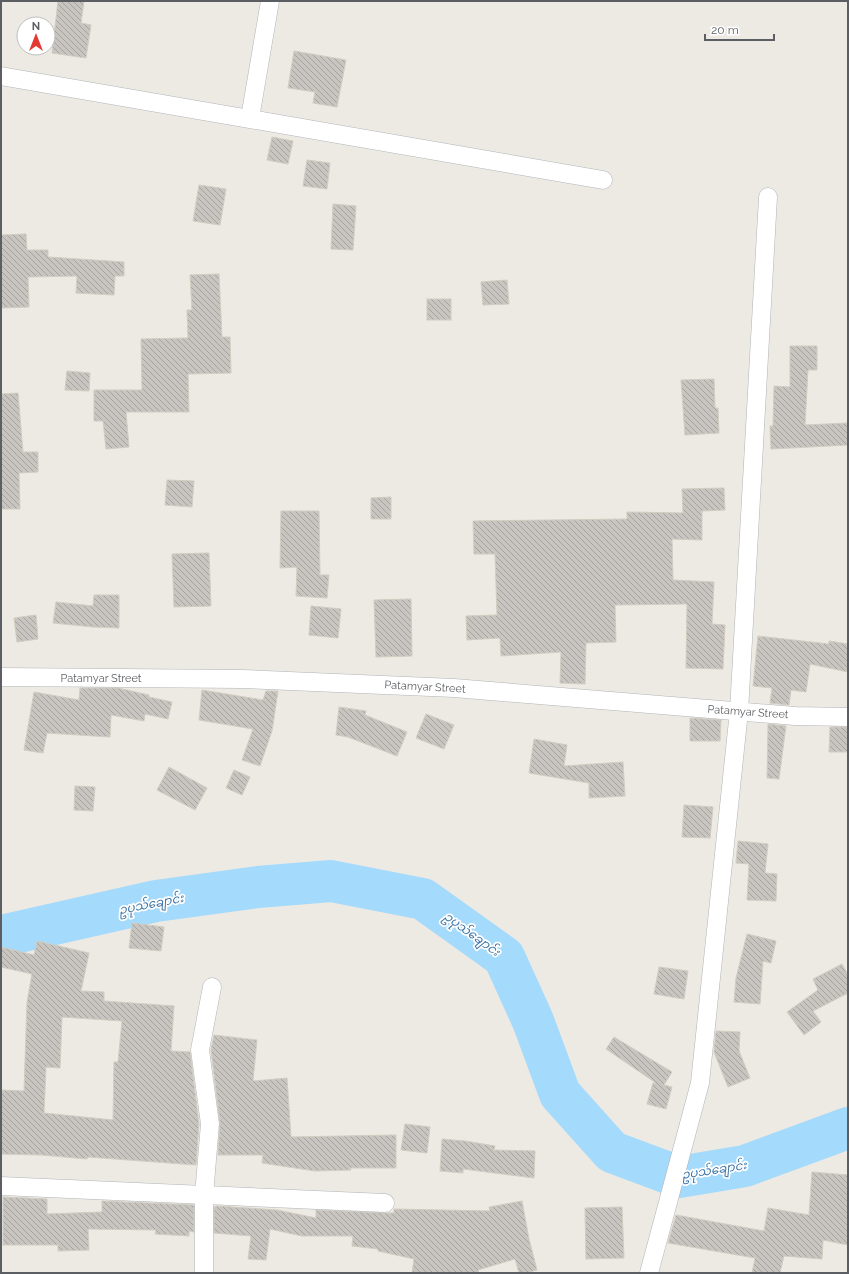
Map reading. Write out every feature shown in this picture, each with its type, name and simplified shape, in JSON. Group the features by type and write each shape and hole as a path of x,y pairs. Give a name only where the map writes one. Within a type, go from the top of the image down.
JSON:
{"street":[{"path":"250,118 270,1"},
{"path":"1,76 603,180"},
{"path":"649,1273 700,1083 739,711 768,198"},
{"name":"Patamyar Street","path":"1,677 242,679 446,688 848,718"},
{"path":"204,1273 204,1195 210,1124 200,1050 212,987"},
{"path":"1,1186 385,1202"}],"building":[{"path":"58,1 84,1 81,23 91,25 86,58 56,54 56,18"},
{"path":"294,51 346,60 337,107 313,103 315,92 288,88"},
{"path":"272,137 293,141 288,164 267,160"},
{"path":"307,160 330,163 327,189 303,186"},
{"path":"199,185 226,189 220,225 193,221"},
{"path":"333,204 356,206 353,250 331,249"},
{"path":"26,234 27,250 48,250 48,257 124,262 124,276 115,276 114,295 76,293 77,276 28,277 29,307 1,308 1,235"},
{"path":"219,274 222,337 230,337 231,373 188,374 189,412 126,412 129,447 106,449 103,421 94,421 94,390 142,390 141,339 188,338 187,310 192,310 190,275"},
{"path":"507,280 509,304 483,305 481,282"},
{"path":"427,299 451,299 451,320 427,320"},
{"path":"790,346 817,346 817,370 808,370 805,425 848,423 848,445 771,449 770,426 773,426 774,386 790,387"},
{"path":"67,371 90,373 89,391 65,390"},
{"path":"714,379 715,408 718,408 719,433 685,435 681,380"},
{"path":"18,393 23,452 38,452 38,472 19,473 20,509 1,509 1,394"},
{"path":"167,480 194,481 192,507 165,505"},
{"path":"724,488 725,510 702,511 702,540 672,539 673,580 714,582 712,624 725,625 723,669 686,668 687,604 615,605 616,642 586,643 585,684 560,683 561,652 501,656 500,638 467,640 466,616 497,615 495,554 474,554 473,521 627,519 627,512 683,513 682,489"},
{"path":"391,497 391,519 371,519 371,498"},
{"path":"281,511 319,511 320,575 329,575 327,598 296,596 297,567 280,568"},
{"path":"209,553 211,606 174,607 172,554"},
{"path":"94,595 119,595 119,628 53,623 56,602 93,606"},
{"path":"411,599 412,656 376,657 374,600"},
{"path":"311,606 341,609 338,638 309,635"},
{"path":"36,615 38,639 17,642 14,618"},
{"path":"758,636 829,644 829,641 848,644 848,672 810,664 806,692 791,690 789,705 770,703 772,688 753,686"},
{"path":"80,688 118,688 172,702 168,719 145,714 144,721 111,715 110,737 47,733 43,753 24,750 34,692 79,700"},
{"path":"202,690 263,700 266,691 278,691 272,731 260,766 242,760 253,729 199,720"},
{"path":"339,707 366,711 365,715 407,732 397,756 348,737 336,735"},
{"path":"426,714 454,725 444,749 416,738"},
{"path":"690,718 721,720 720,741 690,741"},
{"path":"768,724 786,726 779,779 767,778"},
{"path":"830,727 848,727 848,752 829,752"},
{"path":"534,739 567,745 564,766 623,762 625,796 589,798 589,783 529,773"},
{"path":"169,767 207,788 195,810 157,790"},
{"path":"234,770 250,777 242,795 226,788"},
{"path":"75,786 95,787 93,811 74,810"},
{"path":"684,805 713,807 710,838 682,837"},
{"path":"738,841 768,844 765,873 777,874 776,901 747,900 749,864 736,863"},
{"path":"132,923 164,927 161,951 129,948"},
{"path":"747,934 776,941 771,963 763,961 760,1004 734,1002 736,978"},
{"path":"37,941 89,953 81,991 104,992 104,1001 174,1006 171,1051 190,1052 199,1124 196,1165 88,1157 87,1159 42,1155 1,1154 1,1090 24,1091 27,1002 32,974 1,967 1,947 34,955","holes":["62,1017 122,1021 118,1062 114,1062 113,1120 44,1113 46,1067 60,1068"]},
{"path":"842,964 848,975 848,993 813,1011 821,1022 804,1035 787,1012 818,990 813,979"},
{"path":"659,967 688,971 684,999 654,994"},
{"path":"716,1031 740,1032 739,1051 750,1078 728,1087 714,1052"},
{"path":"214,1035 257,1040 253,1081 287,1078 291,1137 396,1135 396,1168 350,1168 351,1170 315,1171 262,1163 263,1155 218,1155 220,1123 211,1050"},
{"path":"614,1037 672,1072 664,1085 672,1087 666,1109 647,1104 653,1083 656,1083 606,1049"},
{"path":"405,1124 430,1127 427,1153 401,1150"},
{"path":"442,1139 495,1146 494,1150 535,1151 534,1178 463,1169 463,1173 440,1171"},
{"path":"812,1172 848,1175 848,1245 823,1240 822,1259 784,1256 780,1273 752,1273 755,1258 668,1243 676,1215 764,1231 768,1208 809,1215"},
{"path":"3,1197 47,1199 47,1214 102,1212 102,1201 194,1205 194,1232 189,1231 189,1236 155,1234 156,1230 88,1229 89,1250 58,1251 58,1245 3,1245"},
{"path":"522,1201 529,1239 537,1270 526,1273 519,1273 515,1259 478,1270 479,1273 412,1273 414,1259 378,1251 378,1249 352,1246 353,1236 302,1236 270,1229 266,1260 248,1259 251,1236 214,1233 214,1207 217,1206 277,1210 316,1218 316,1210 385,1213 394,1213 394,1209 490,1211 489,1207"},
{"path":"622,1207 624,1258 586,1259 585,1208"}],"waterway":[{"name":"ဥပုသ်ချောင်း","path":"1,936 156,901 258,887 331,881 423,899 504,957 533,1021 560,1094 612,1152 679,1177 745,1166 848,1128"}]}
